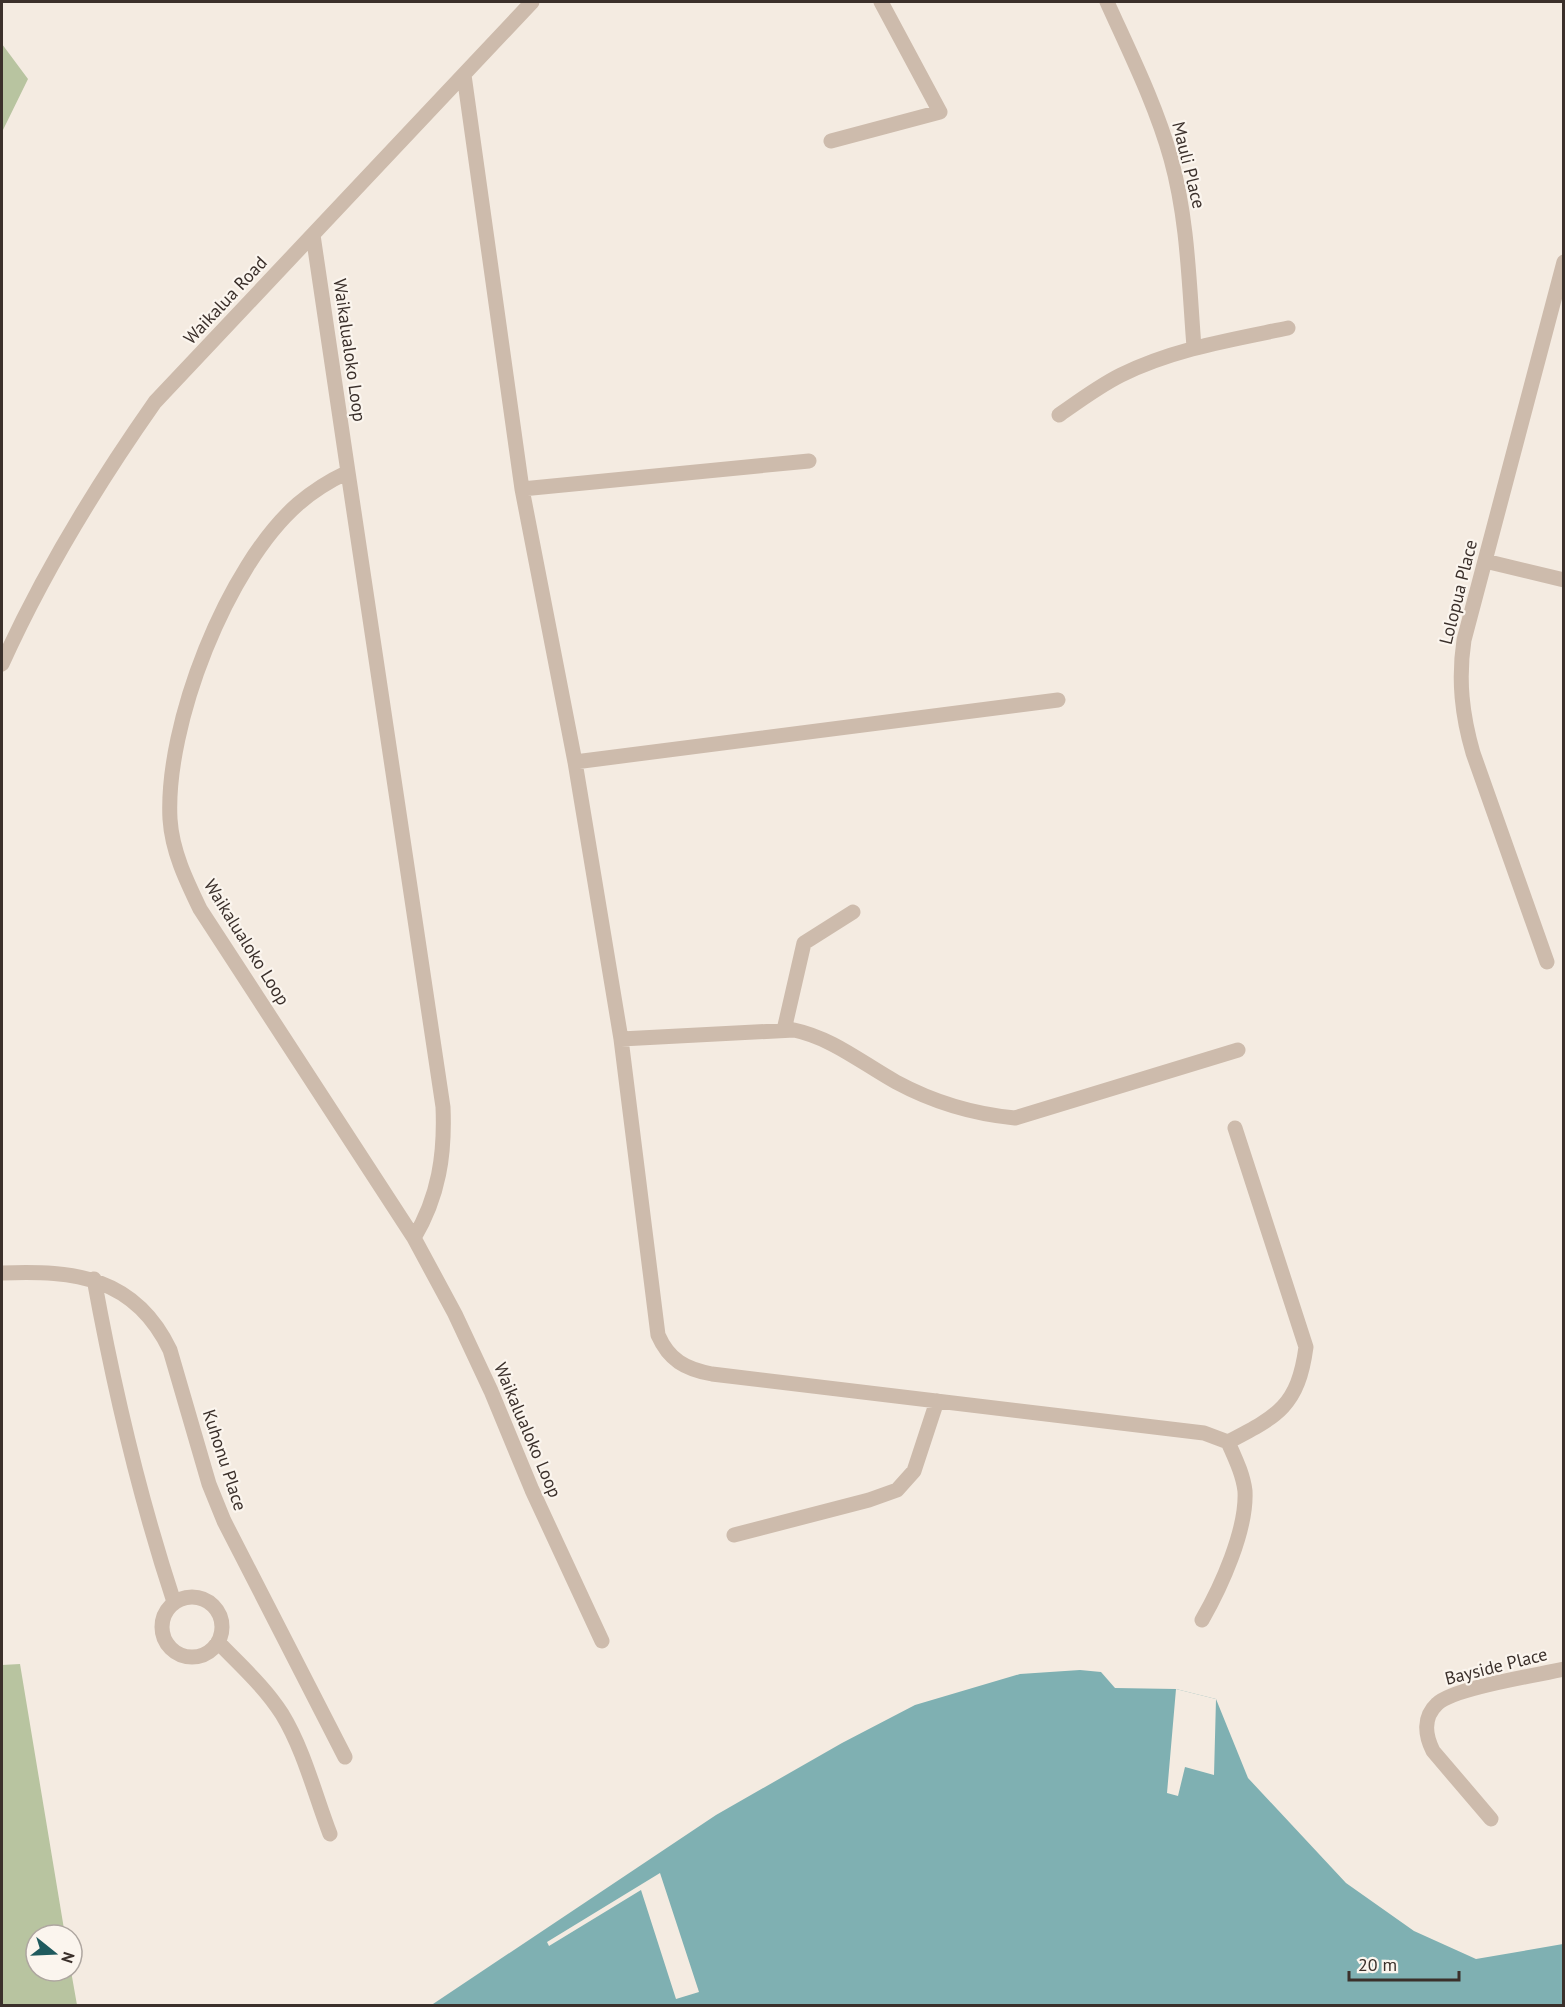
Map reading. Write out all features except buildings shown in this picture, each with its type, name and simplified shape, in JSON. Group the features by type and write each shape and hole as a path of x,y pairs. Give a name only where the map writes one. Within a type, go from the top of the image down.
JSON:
{"street":[{"name":"Waikalua Road","path":"2,664 61,544 106,472 155,402 532,2"},
{"path":"831,141 940,112 881,2"},
{"name":"Mauli Place","path":"1107,2 1159,121 1172,161 1181,205 1194,347"},
{"path":"464,75 522,489 575,762 621,1039 658,1335 665,1352 686,1367 712,1374 1204,1433 1228,1442 1239,1466 1245,1491 1243,1513 1239,1534 1217,1590 1202,1620"},
{"name":"Waikalualoko Loop","path":"313,235 443,1107 444,1134 438,1181 426,1218 414,1238"},
{"name":"Lolopua Place","path":"1547,962 1464,724 1460,667 1464,640 1563,262"},
{"path":"1059,415 1119,376 1156,359 1194,347 1288,328"},
{"path":"522,489 809,461"},
{"name":"Waikalualoko Loop","path":"348,472 319,488 280,522 264,542 228,602 209,642 182,718 170,790 170,821 176,852 200,909 414,1238 455,1314 491,1391 532,1490 602,1641"},
{"path":"1485,561 1563,580"},
{"path":"575,762 1058,700"},
{"path":"784,1030 804,943 853,912"},
{"path":"621,1039 784,1030 819,1035 898,1083 934,1099 981,1114 1015,1118 1238,1050"},
{"path":"1228,1442 1273,1419 1291,1396 1302,1375 1306,1347 1234,1128"},
{"name":"Kuhonu Place","path":"2,1273 71,1275 94,1279 133,1299 161,1331 170,1350 209,1484 224,1521 345,1757"},
{"path":"94,1279 111,1376 134,1471 174,1602"},
{"path":"734,1535 869,1500 897,1490 914,1471 937,1401"},
{"path":"196,1596 216,1608 221,1619 222,1631 218,1642 210,1651 200,1656 187,1657 172,1648 163,1634 162,1622 166,1611 174,1602 196,1596"},
{"path":"218,1642 282,1713 291,1730 330,1834"},
{"name":"Bayside Place","path":"1491,1819 1433,1751 1427,1739 1426,1726 1430,1713 1448,1696 1563,1669"}],"green space":[{"path":"2,44 28,79 2,132"},
{"path":"20,1664 63,1923 24,1923 24,1983 73,1983 77,2005 2,2005 2,1665"}],"water":[{"path":"1080,1670 1101,1672 1115,1688 1176,1689 1216,1699 1248,1778 1346,1883 1414,1931 1476,1959 1563,1944 1563,2005 430,2006 716,1815 842,1743 915,1705 1020,1674"}],"pier":[{"path":"1176,1689 1216,1699 1214,1775 1185,1767 1178,1796 1167,1793"},
{"path":"660,1873 699,1992 676,1999 641,1890 549,1946 547,1942"}]}
